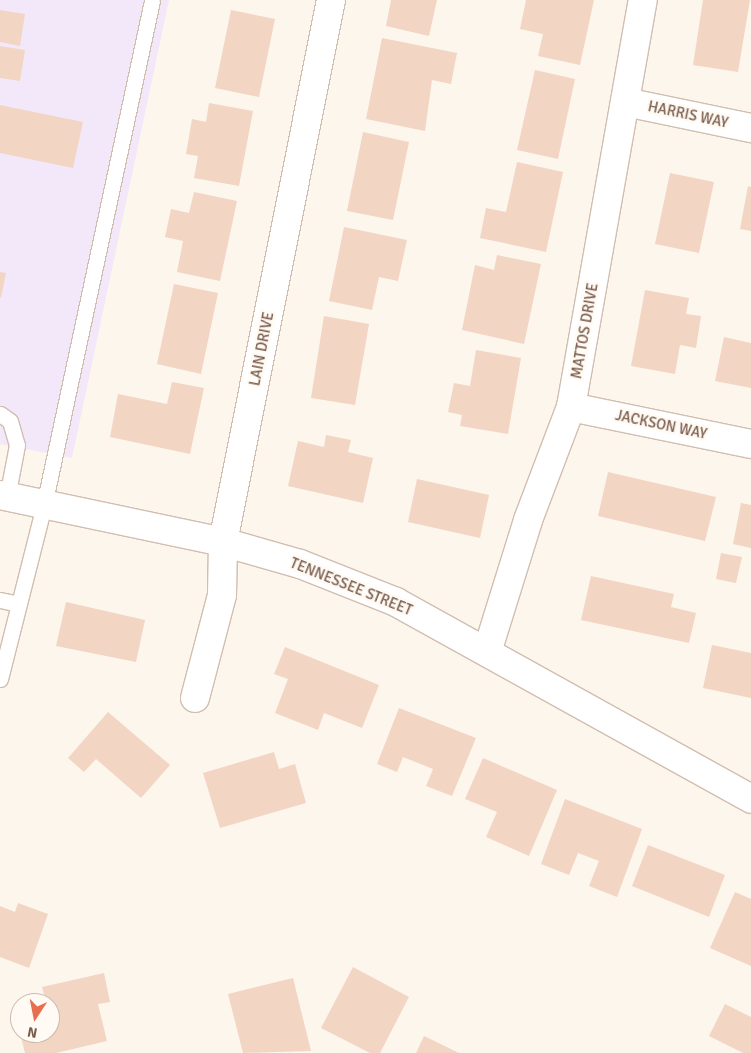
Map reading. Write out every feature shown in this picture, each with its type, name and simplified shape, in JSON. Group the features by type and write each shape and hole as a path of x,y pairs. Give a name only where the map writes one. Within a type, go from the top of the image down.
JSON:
{"street":[{"name":"LAIN DRIVE","path":"195,698 222,595 223,542 331,0"},
{"name":"MATTOS DRIVE","path":"487,652 528,520 571,407 643,0"},
{"name":"HARRIS WAY","path":"625,102 751,128"},
{"name":"JACKSON WAY","path":"571,407 751,444"},
{"name":"TENNESSEE STREET","path":"3,496 223,542 300,564 396,602 751,799"}],"lane":[{"path":"0,679 44,505 152,2"},
{"path":"0,414 10,421 17,445 3,496"},
{"path":"0,600 20,604"}],"shaded area":[{"path":"0,0 169,0 72,458 0,444"}],"building":[{"path":"391,0 437,0 429,36 386,26"},
{"path":"526,0 594,0 580,65 538,56 543,34 520,29"},
{"path":"703,0 750,0 738,72 693,65"},
{"path":"0,10 25,14 20,46 0,42"},
{"path":"231,10 275,19 259,97 215,88"},
{"path":"382,38 457,53 451,84 432,80 425,131 366,119"},
{"path":"0,46 25,50 20,81 0,78"},
{"path":"535,70 575,79 558,159 517,150"},
{"path":"209,103 253,111 239,186 194,178 198,156 186,154 192,119 206,122"},
{"path":"0,105 83,122 73,168 0,153"},
{"path":"363,132 409,142 393,220 347,211"},
{"path":"517,162 563,172 546,252 480,238 486,208 506,212"},
{"path":"670,173 714,182 699,253 655,244"},
{"path":"748,186 751,187 751,231 740,229"},
{"path":"194,192 237,201 220,281 177,272 183,241 165,237 171,209 189,213"},
{"path":"344,227 407,240 398,281 379,277 372,310 329,301"},
{"path":"497,255 541,264 524,344 462,330 475,265 494,270"},
{"path":"0,272 6,273 1,298 0,297"},
{"path":"174,284 218,293 201,374 157,364"},
{"path":"645,290 689,298 686,314 701,316 696,348 680,345 675,374 631,366"},
{"path":"324,316 369,324 355,405 311,398"},
{"path":"724,337 751,343 751,388 715,381"},
{"path":"476,350 521,358 508,434 460,426 462,415 448,412 454,383 470,386"},
{"path":"172,382 204,388 190,454 110,437 118,394 167,404"},
{"path":"326,435 351,440 348,452 373,458 363,503 288,486 298,441 324,447"},
{"path":"608,472 716,497 705,541 598,516"},
{"path":"417,479 489,495 480,538 408,522"},
{"path":"741,503 751,505 751,548 733,544"},
{"path":"721,553 742,557 736,583 716,579"},
{"path":"591,576 674,594 671,607 696,613 689,643 581,620"},
{"path":"66,602 145,620 136,662 56,646"},
{"path":"712,645 751,653 751,698 703,688"},
{"path":"285,647 379,685 362,728 324,713 318,730 275,713 288,679 274,674"},
{"path":"399,708 476,738 452,796 426,786 433,769 403,757 397,772 377,764"},
{"path":"108,712 170,765 141,798 96,759 84,772 68,758"},
{"path":"274,752 279,769 295,764 306,803 220,828 203,773"},
{"path":"483,758 557,790 529,856 486,837 497,812 465,799"},
{"path":"565,799 642,829 617,897 589,886 599,861 578,853 569,875 541,864"},
{"path":"648,845 725,875 709,917 632,886"},
{"path":"735,892 751,899 751,966 710,948"},
{"path":"18,903 48,914 29,968 0,957 0,906 15,912"},
{"path":"353,967 409,997 380,1053 370,1053 321,1028"},
{"path":"104,973 110,1002 98,1004 107,1041 56,1053 25,1053 22,1043 60,1043 60,993 44,993 42,987"},
{"path":"293,978 311,1051 243,1053 228,994"},
{"path":"725,1004 751,1017 751,1053 743,1053 709,1036"},
{"path":"424,1036 459,1053 416,1053"}]}
